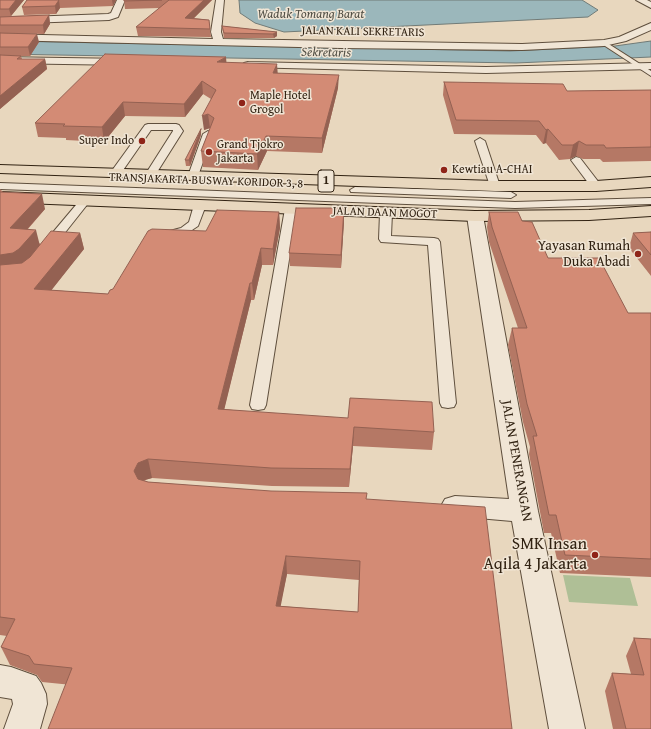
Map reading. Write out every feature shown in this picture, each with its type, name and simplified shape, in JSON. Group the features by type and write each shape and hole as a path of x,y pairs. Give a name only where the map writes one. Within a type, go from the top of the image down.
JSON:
{"highway":[{"name":"1","path":"0,169 495,186 596,186 651,182"},
{"name":"JALAN DAAN MOGOT","path":"0,198 475,216 589,216 651,211"}],"street":[{"path":"0,21 101,18 115,15 121,0"},
{"path":"219,42 213,25 220,0"},
{"path":"640,0 651,5"},
{"path":"14,21 21,11"},
{"name":"JALAN KALI SEKRETARIS","path":"0,37 474,47 561,46 605,44 622,39 651,26"},
{"path":"181,41 197,32"},
{"path":"0,60 136,63"},
{"path":"240,65 486,70 651,66"},
{"name":"JALAN PENERANGAN","path":"475,216 524,511 567,729"},
{"path":"429,504 524,511"},
{"path":"0,681 24,687 29,694 30,704 22,729"}],"lane":[{"path":"605,44 651,74"},
{"path":"115,174 148,127 176,127 178,131 150,175"},
{"path":"193,176 209,132"},
{"path":"480,140 495,186"},
{"path":"576,160 596,186"},
{"name":"TRANSJAKARTA BUSWAY KORIDOR 3, 8","path":"0,176 520,195 651,192"},
{"name":"TRANSJAKARTA BUSWAY KORIDOR 3, 8","path":"0,186 515,205 651,201"},
{"path":"39,258 85,201"},
{"path":"155,238 185,230 194,224 200,205"},
{"path":"258,405 291,209"},
{"path":"386,213 385,239 434,242 448,403"}],"green space":[{"path":"563,575 630,578 638,606 569,602"}],"water":[{"name":"Waduk Tomang Barat","path":"239,0 582,0 598,10 588,17 284,32 255,23 240,13"},
{"name":"Sekretaris","path":"5,41 510,51 615,46 651,41 651,57 516,63 0,54"}],"building":[{"path":"0,0 16,0 9,9 0,9"},
{"path":"27,0 59,0 55,6 22,7"},
{"path":"124,0 162,0 124,1"},
{"path":"169,0 204,0 185,18 209,20 210,29 136,27"},
{"path":"49,15 43,25 0,25 0,17"},
{"path":"222,26 277,32 273,34 224,33"},
{"path":"0,33 37,34 28,47 0,47"},
{"path":"105,54 226,57 217,62 277,64 273,73 339,75 322,138 266,136 257,154 201,151 214,118 208,114 202,116 216,90 202,81 184,104 123,102 102,127 63,126 65,124 35,123"},
{"path":"0,55 21,56 17,59 45,59 0,96"},
{"path":"444,82 563,84 567,91 651,90 651,147 606,148 604,145 586,145 579,141 573,145 562,145 539,121 456,120"},
{"path":"201,129 189,160 185,160"},
{"path":"0,192 42,194 10,228 36,230 19,249 13,253 0,255"},
{"path":"296,208 344,208 341,255 289,253"},
{"path":"217,210 279,212 273,249 261,248 252,283 250,283 218,409 348,418 350,398 432,402 434,432 354,427 350,469 271,468 148,459 138,463 134,471 138,479 148,482 271,491 367,493 366,499 485,507 512,729 48,729 72,668 34,664 29,656 1,647 15,619 0,617 0,265 22,263 30,257 51,231 80,233 34,289 108,294 110,290 113,289 148,231 152,229 206,231","holes":["286,556 360,561 358,612 276,606"]},
{"path":"489,212 518,212 522,221 532,222 548,258 599,258 628,313 651,313 651,559 565,555 556,515 549,515 533,436 537,436 527,404 512,328 527,328 492,227"},
{"path":"651,232 651,255 633,233"},
{"path":"634,638 651,639 651,729 626,729 612,673 644,675"}],"place":[{"name":"Maple Hotel Grogol","path":"242,103"},
{"name":"Super Indo","path":"142,141"},
{"name":"Grand Tjokro Jakarta","path":"209,152"},
{"name":"Kewtiau A-CHAI","path":"444,170"},
{"name":"Yayasan Rumah Duka Abadi","path":"638,254"},
{"name":"SMK Insan Aqila 4 Jakarta","path":"595,555"}]}
